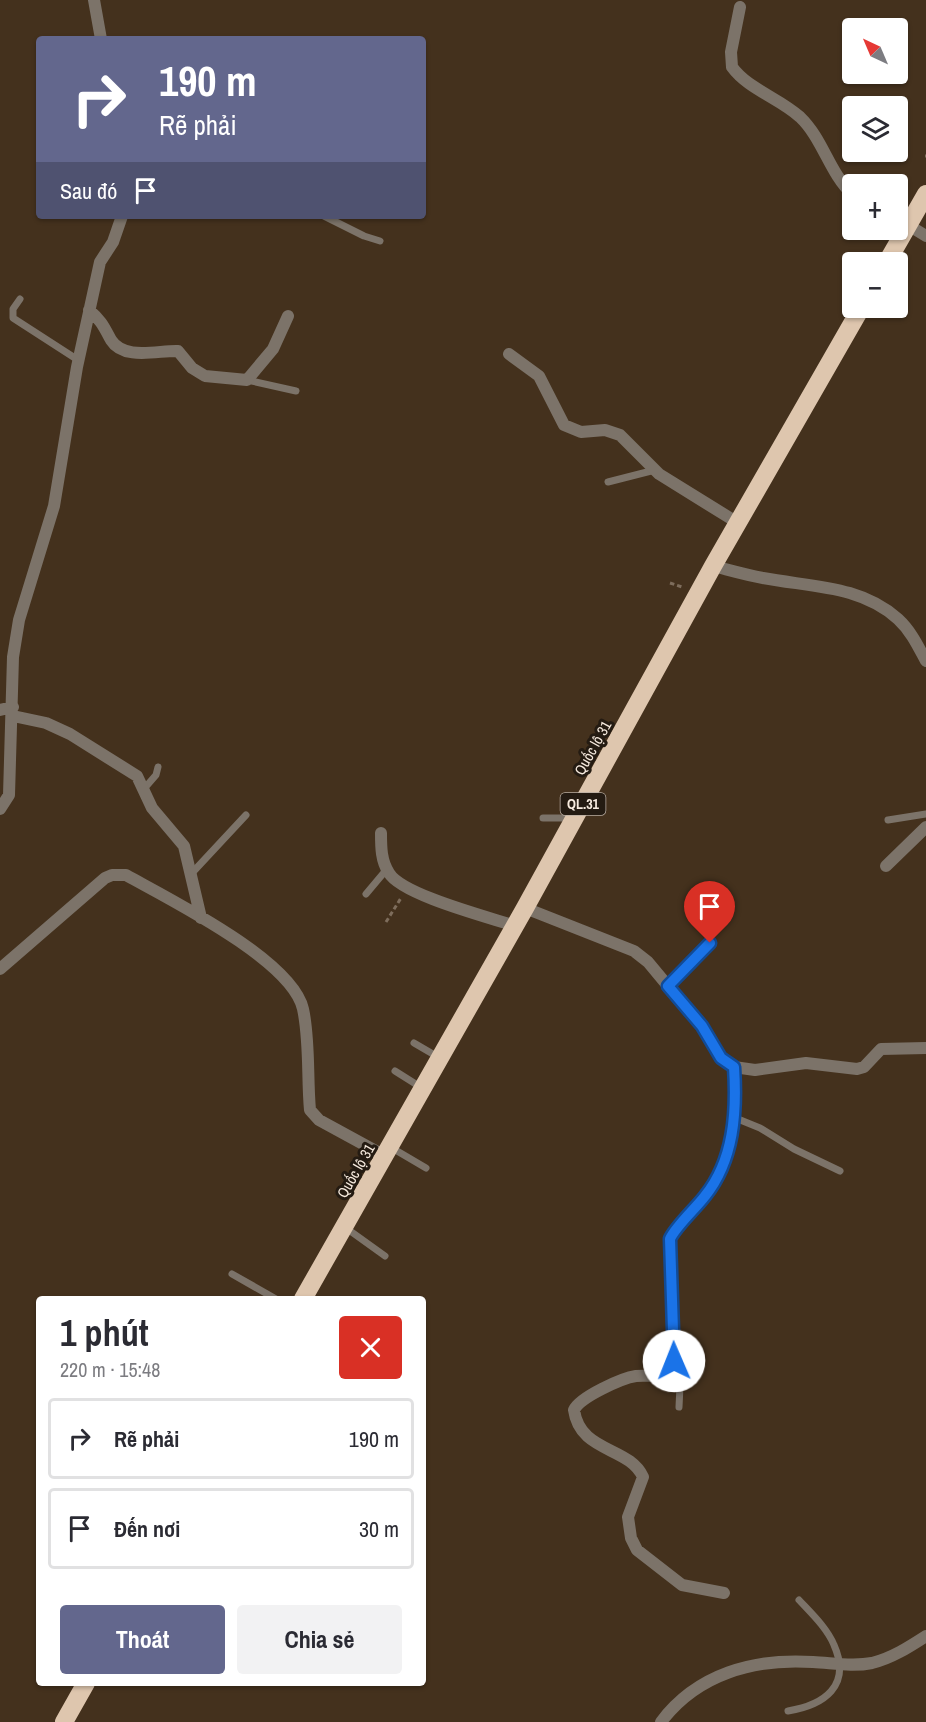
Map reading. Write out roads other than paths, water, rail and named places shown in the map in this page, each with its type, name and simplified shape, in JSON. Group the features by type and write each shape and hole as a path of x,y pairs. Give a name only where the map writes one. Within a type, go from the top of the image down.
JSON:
{"highway":[{"path":"908,217 926,194"},
{"name":"Quốc lộ 31","path":"305,1296 515,926 713,566 855,318"},
{"path":"64,1722 84,1686"}],"street":[{"path":"94,0 100,36"},
{"path":"740,7 731,52 732,67 749,82 799,116 821,145 842,185"},
{"path":"0,809 9,795 8,711 15,638 23,602 54,506 78,360 100,261 116,237 121,219"},
{"path":"908,233 926,236"},
{"path":"89,310 101,320 111,339 122,349 148,354 178,351 192,368 205,376 247,380 273,349 288,316"},
{"path":"509,354 538,376 564,425 581,432 605,430 620,435 655,470 738,523"},
{"path":"713,566 761,578 834,588 866,598 882,606 904,626 926,661"},
{"path":"8,711 46,723 70,734 137,777 152,808 184,846 201,918"},
{"path":"886,866 926,827"},
{"path":"381,833 381,854 389,874 408,888 515,926"},
{"path":"0,969 112,875 126,875 219,928 273,968 294,991 303,1009 309,1103 314,1116 387,1151"},
{"path":"525,908 625,945 648,962 702,1026 721,1058 734,1067 755,1070 806,1063 857,1069 864,1067 881,1050 926,1048"},
{"path":"724,1593 682,1585 637,1550 631,1538 628,1517 643,1477 636,1466 591,1441 575,1416 576,1405 617,1382 639,1376 658,1377 670,1371 674,1361 670,1239 712,1188 729,1155 733,1118 734,1067"},
{"path":"661,1722 689,1692 708,1679 731,1670 792,1661 860,1665 879,1660 926,1636"}],"lane":[{"path":"330,219 364,236 380,241"},
{"path":"20,299 12,314 14,318 78,360"},
{"path":"247,380 296,391"},
{"path":"608,482 655,470"},
{"path":"143,790 156,775 158,767"},
{"path":"888,820 926,814"},
{"path":"192,873 246,815"},
{"path":"543,818 575,818"},
{"path":"366,894 387,869"},
{"path":"668,986 710,943"},
{"path":"414,1043 439,1058"},
{"path":"395,1071 422,1088"},
{"path":"733,1118 760,1128 794,1149 840,1172"},
{"path":"387,1151 426,1168"},
{"path":"345,1227 385,1256"},
{"path":"232,1274 271,1296"},
{"path":"670,1371 680,1386 679,1407"},
{"path":"788,1711 823,1701 836,1685 839,1664 834,1644 800,1600"}]}
